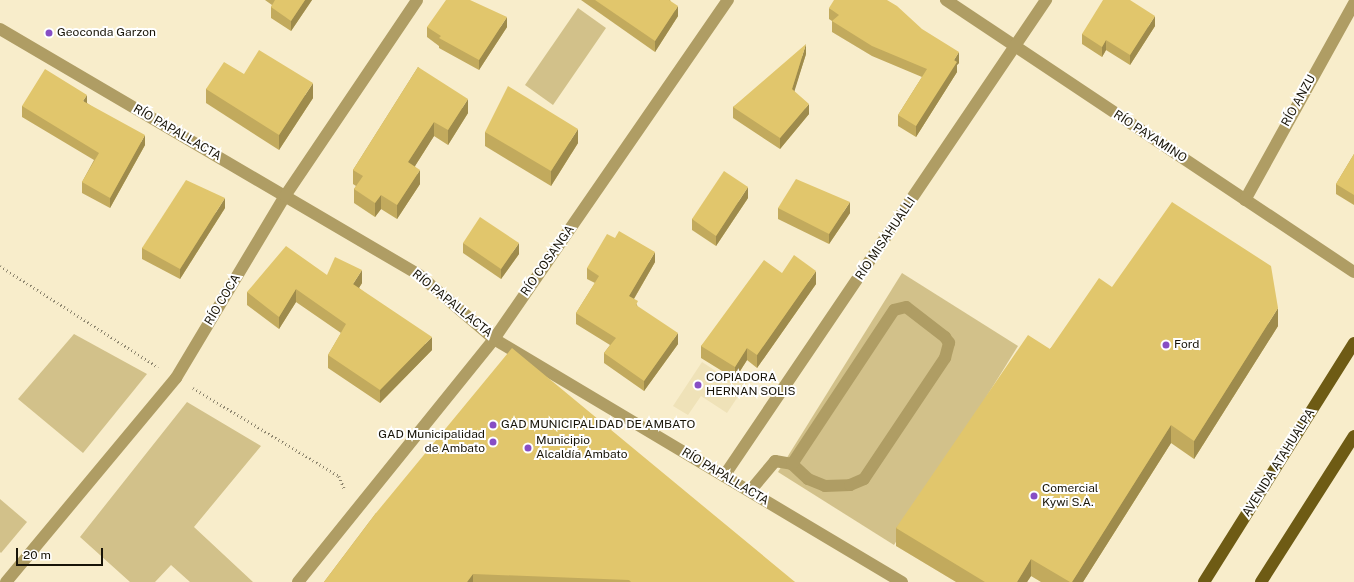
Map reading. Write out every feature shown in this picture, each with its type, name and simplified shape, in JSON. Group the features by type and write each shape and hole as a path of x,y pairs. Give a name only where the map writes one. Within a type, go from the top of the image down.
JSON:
{"main road":[{"name":"AVENIDA ATAHUALPA","path":"1204,582 1354,343"},
{"path":"1261,582 1354,436"}],"street":[{"name":"RÍO COCA","path":"6,582 176,378 285,196 416,0"},
{"name":"RÍO COSANGA","path":"298,582 356,513 494,340 728,0"},
{"name":"RÍO PAYAMINO","path":"946,0 1015,48 1354,272"},
{"name":"RÍO MISAHUALLI","path":"724,476 1015,48 1046,0"},
{"name":"RÍO ANZU","path":"1245,200 1354,3"},
{"name":"RÍO PAPALLACTA","path":"0,29 419,275 494,340 902,582"},
{"path":"750,492 775,461 792,464 808,479 824,486 850,485 864,479 945,358 949,343 945,337 906,307 894,310 792,464"}],"shaded area":[{"path":"578,8 606,28 553,105 525,85"},
{"path":"902,273 1018,346 894,545 778,472"},
{"path":"74,334 147,374 83,453 18,399"},
{"name":"COPIADORA HERNAN SOLIS","path":"702,362 734,383 741,378 747,383 727,413 701,396 688,415 673,406"},
{"path":"187,402 261,446 194,527 253,582 190,582 171,565 155,582 130,582 80,537"},
{"path":"0,499 27,522 1,553 0,552"}],"building":[{"path":"275,0 305,0 291,21 271,7"},
{"path":"446,0 470,0 507,17 479,60 439,38 441,36 427,27"},
{"path":"595,0 669,0 678,6 655,41"},
{"path":"834,0 887,0 897,6 922,29 959,52 954,60 957,62 916,126 898,115 927,69 872,46 832,21 839,15 829,8"},
{"path":"1103,0 1130,0 1155,16 1130,55 1106,40 1102,47 1082,34"},
{"path":"806,44 792,89 809,104 780,138 733,107"},
{"path":"259,50 313,83 279,135 206,89 224,62 244,74"},
{"path":"418,67 468,99 448,130 434,122 408,162 420,170 397,205 381,195 375,203 354,189 363,176 353,170"},
{"path":"45,69 87,95 83,101 145,135 110,198 82,182 99,153 22,106"},
{"path":"508,86 578,129 551,171 485,132"},
{"path":"1354,154 1354,195 1336,184"},
{"path":"724,171 748,187 716,236 692,219"},
{"path":"796,179 850,202 829,234 778,208"},
{"path":"186,180 225,198 180,269 142,248"},
{"path":"1172,202 1271,266 1278,308 1194,441 1171,425 1072,582 1031,559 1017,582 985,582 896,528 1028,335 1050,349 1099,278 1112,287"},
{"path":"480,217 519,243 501,269 463,243"},
{"path":"619,231 655,252 629,296 638,301 636,305 678,333 644,381 604,353 616,338 576,313 599,276 587,268 607,234 615,238"},
{"path":"286,246 327,275 335,257 362,270 353,284 432,337 380,390 328,355 346,324 296,289 279,317 247,292"},
{"path":"794,255 816,271 757,355 747,348 735,367 701,346 764,260 782,273"},
{"name":"Municipio Alcaldía Ambato","path":"512,348 795,582 631,582 629,580 473,574 467,582 324,582 376,513"}],"place":[{"name":"Geoconda Garzon","path":"49,33"},
{"name":"Ford","path":"1166,345"},
{"name":"COPIADORA HERNAN SOLIS","path":"698,385"},
{"name":"GAD MUNICIPALIDAD DE AMBATO","path":"493,425"},
{"name":"GAD Municipalidad de Ambato","path":"493,442"},
{"name":"Municipio Alcaldía Ambato","path":"528,448"},
{"name":"Comercial Kywi S.A.","path":"1034,496"}]}
